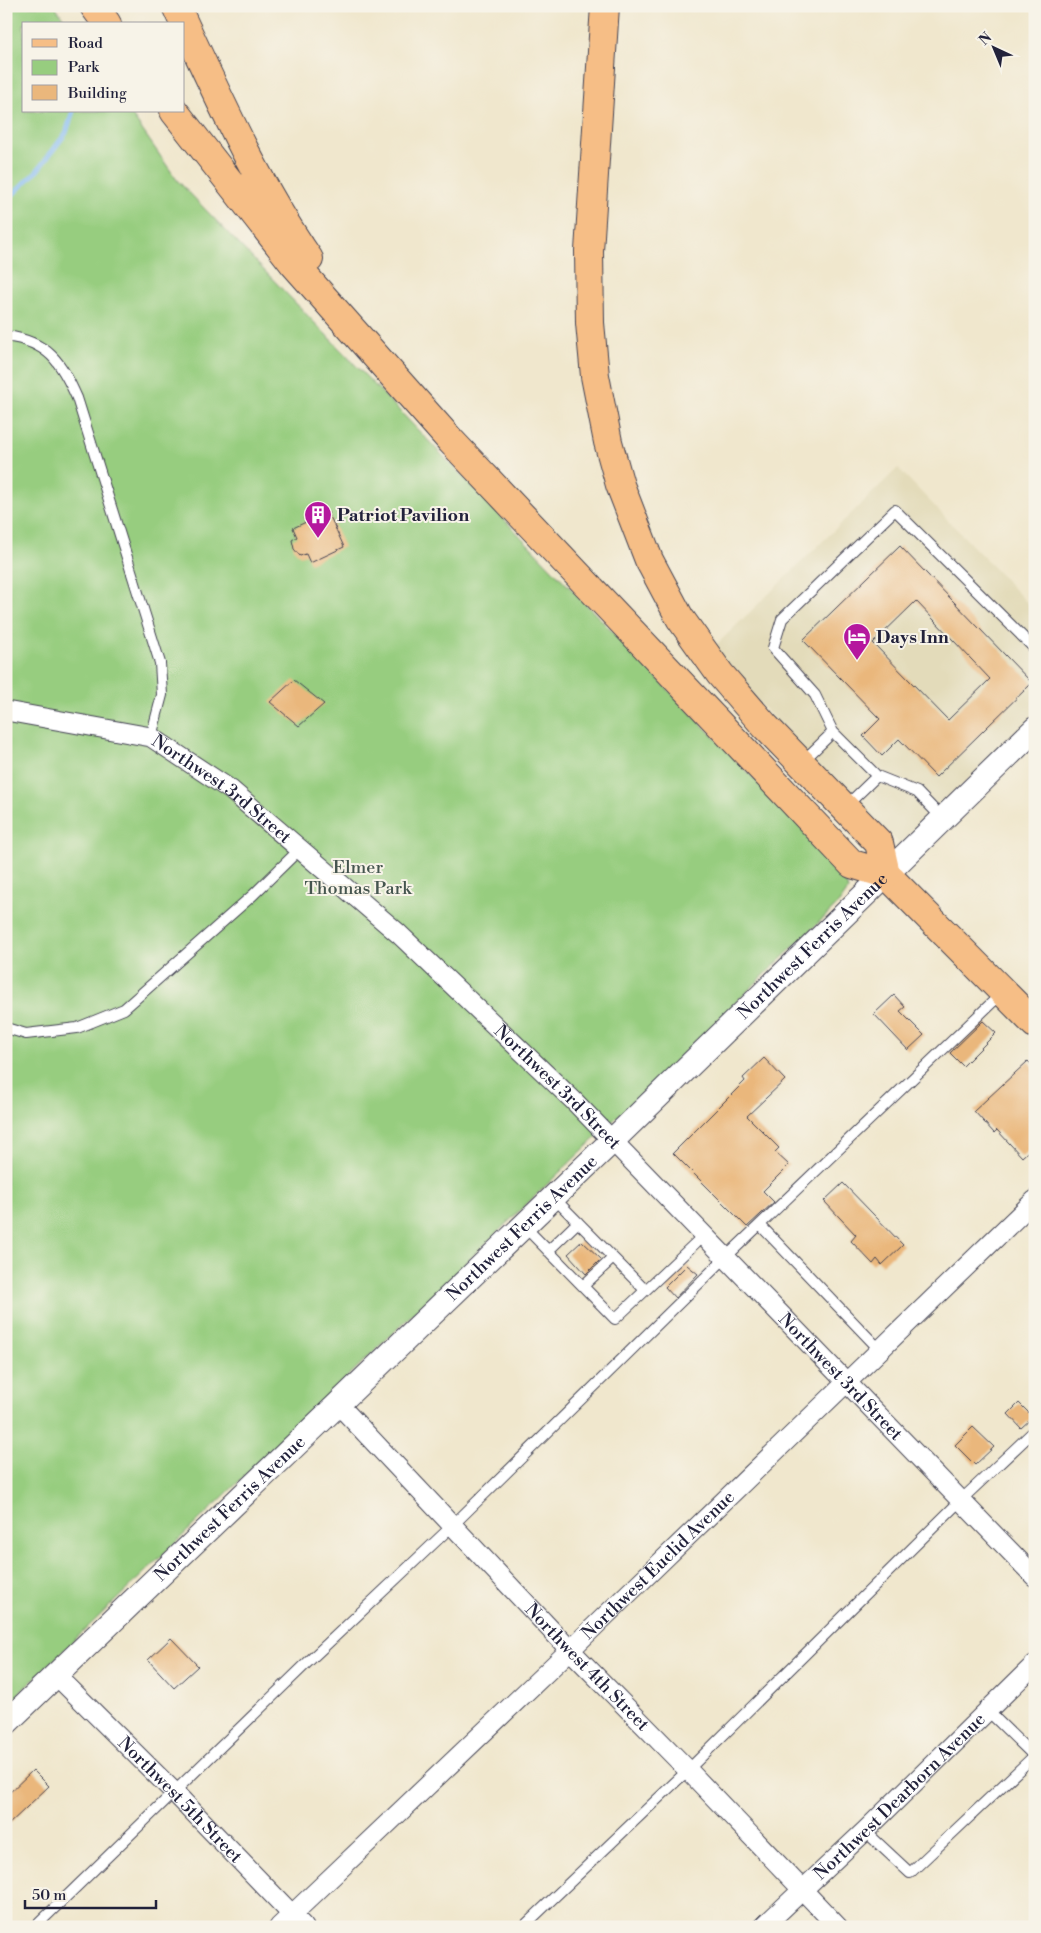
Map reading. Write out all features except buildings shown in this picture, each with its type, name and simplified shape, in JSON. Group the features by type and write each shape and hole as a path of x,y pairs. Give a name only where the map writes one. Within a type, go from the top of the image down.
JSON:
{"main road":[{"path":"94,6 106,22"},
{"path":"176,6 184,22"},
{"path":"603,10 589,251 590,323 595,376 610,450 620,486 649,560 680,618 720,674 765,726 879,843 886,874"},
{"path":"185,25 230,121 260,177 306,255 365,343"},
{"path":"175,112 294,264 451,441 852,864 886,874 1035,1024"}],"street":[{"name":"Northwest 3rd Street","path":"6,711 151,738 231,790 399,934 612,1141 1035,1577"},
{"name":"Northwest Ferris Avenue","path":"6,1723 554,1198 1035,729"},
{"name":"Northwest Euclid Avenue","path":"291,1923 1035,1200"},
{"name":"Northwest 4th Street","path":"339,1405 570,1650 838,1927"},
{"name":"Northwest Dearborn Avenue","path":"763,1927 865,1831 1035,1664"},
{"name":"Northwest 5th Street","path":"56,1675 174,1792 291,1923"}],"lane":[{"path":"6,336 22,338 47,350 65,371 77,398 160,663 162,695 151,738"},
{"path":"942,818 917,792 877,776 833,732 815,696 773,648 782,619 895,510 1035,649"},
{"path":"801,762 833,732"},
{"path":"844,807 877,776"},
{"path":"6,1028 26,1034 77,1028 124,1009 253,895 300,849"},
{"path":"35,1927 308,1662 452,1526 726,1257 1004,991"},
{"path":"554,1198 645,1290"},
{"path":"548,1251 578,1222"},
{"path":"760,1225 880,1350"},
{"path":"524,1226 615,1319 704,1235"},
{"path":"583,1286 613,1258"},
{"path":"523,1927 688,1770 961,1500 1035,1430"},
{"path":"865,1831 910,1874 1034,1756 988,1711"}],"shaded area":[{"path":"898,468 1035,611 1035,717 899,843 799,748 712,649"}],"green space":[{"name":"Elmer Thomas Park","path":"6,6 55,6 66,22 22,22 22,112 130,112 177,180 842,870 848,890 839,903 6,1706"}],"waterway":[{"path":"9,198 37,171 66,133 73,112"}],"place":[{"name":"Patriot Pavilion","path":"318,539"},
{"name":"Days Inn","path":"857,661"}]}
